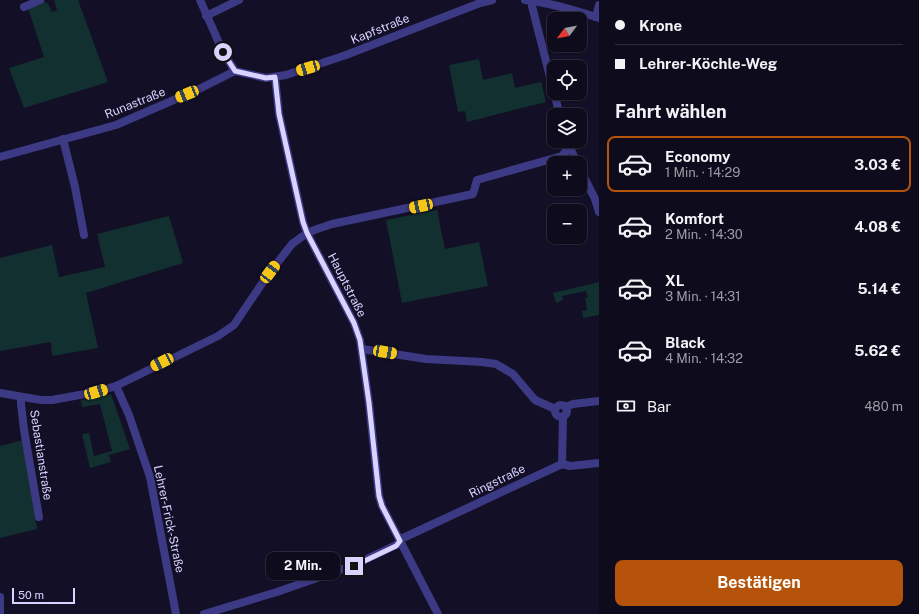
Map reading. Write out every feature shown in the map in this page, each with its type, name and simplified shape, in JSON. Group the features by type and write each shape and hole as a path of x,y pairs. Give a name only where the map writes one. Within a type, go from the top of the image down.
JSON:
{"street":[{"path":"24,7 40,0"},
{"path":"200,0 223,52 235,71 266,78 275,77"},
{"path":"206,16 239,0"},
{"name":"Kapfstraße","path":"275,77 346,55 480,3 492,0"},
{"path":"528,0 570,8 597,17 599,5"},
{"path":"528,0 532,6 547,65"},
{"name":"Runastraße","path":"0,158 116,124 199,89 235,71"},
{"name":"Hauptstraße","path":"275,77 283,137 303,222 307,233 354,323 362,348 379,496 382,506 438,614"},
{"path":"63,140 76,187 84,235"},
{"name":"Sebastianstraße","path":"0,393 21,398 52,400 96,392 116,386 218,336 234,325 251,298 283,255 292,244 307,233 332,224 473,194 477,180 562,156 566,148"},
{"path":"587,183 595,199 599,212"},
{"path":"362,348 426,359 496,364 513,374 535,400 555,409 557,415 563,416"},
{"name":"Lehrer-Frick-Straße","path":"116,386 129,415 150,477 176,614"},
{"name":"Sebastianstraße","path":"21,398 24,430 39,517"},
{"path":"555,409 557,406 561,405 565,407 573,404 599,400"},
{"path":"565,407 566,413 563,416 562,464 570,466 599,462"},
{"name":"Ringstraße","path":"204,614 277,592 354,566 396,546 403,538 562,464"},
{"path":"0,597 0,614"}],"green space":[{"path":"54,0 78,0 108,82 24,108 9,68 44,57 28,8 44,1 48,4 52,12 57,10"},
{"path":"479,59 483,80 512,73 515,88 541,82 546,102 467,122 465,111 458,112 449,65"},
{"path":"437,210 445,249 479,242 488,286 402,303 386,220"},
{"path":"169,216 183,263 86,293 98,348 52,356 51,342 0,351 0,258 52,245 59,277 105,267 97,234"},
{"path":"599,282 599,315 583,318 582,311 587,310 585,298 588,297 586,291 562,296 563,300 556,303 553,293"},
{"path":"111,394 130,449 109,455 111,462 90,468 82,434 89,433 94,456 112,451 100,404 82,407 81,400"},
{"path":"23,440 37,529 0,538 0,446"}],"route":[{"path":"223,52 235,71 266,78 275,77 276,95 283,137 303,222 307,233 354,323 360,340 369,403 379,496 392,528 400,541 396,546 354,566"}]}
